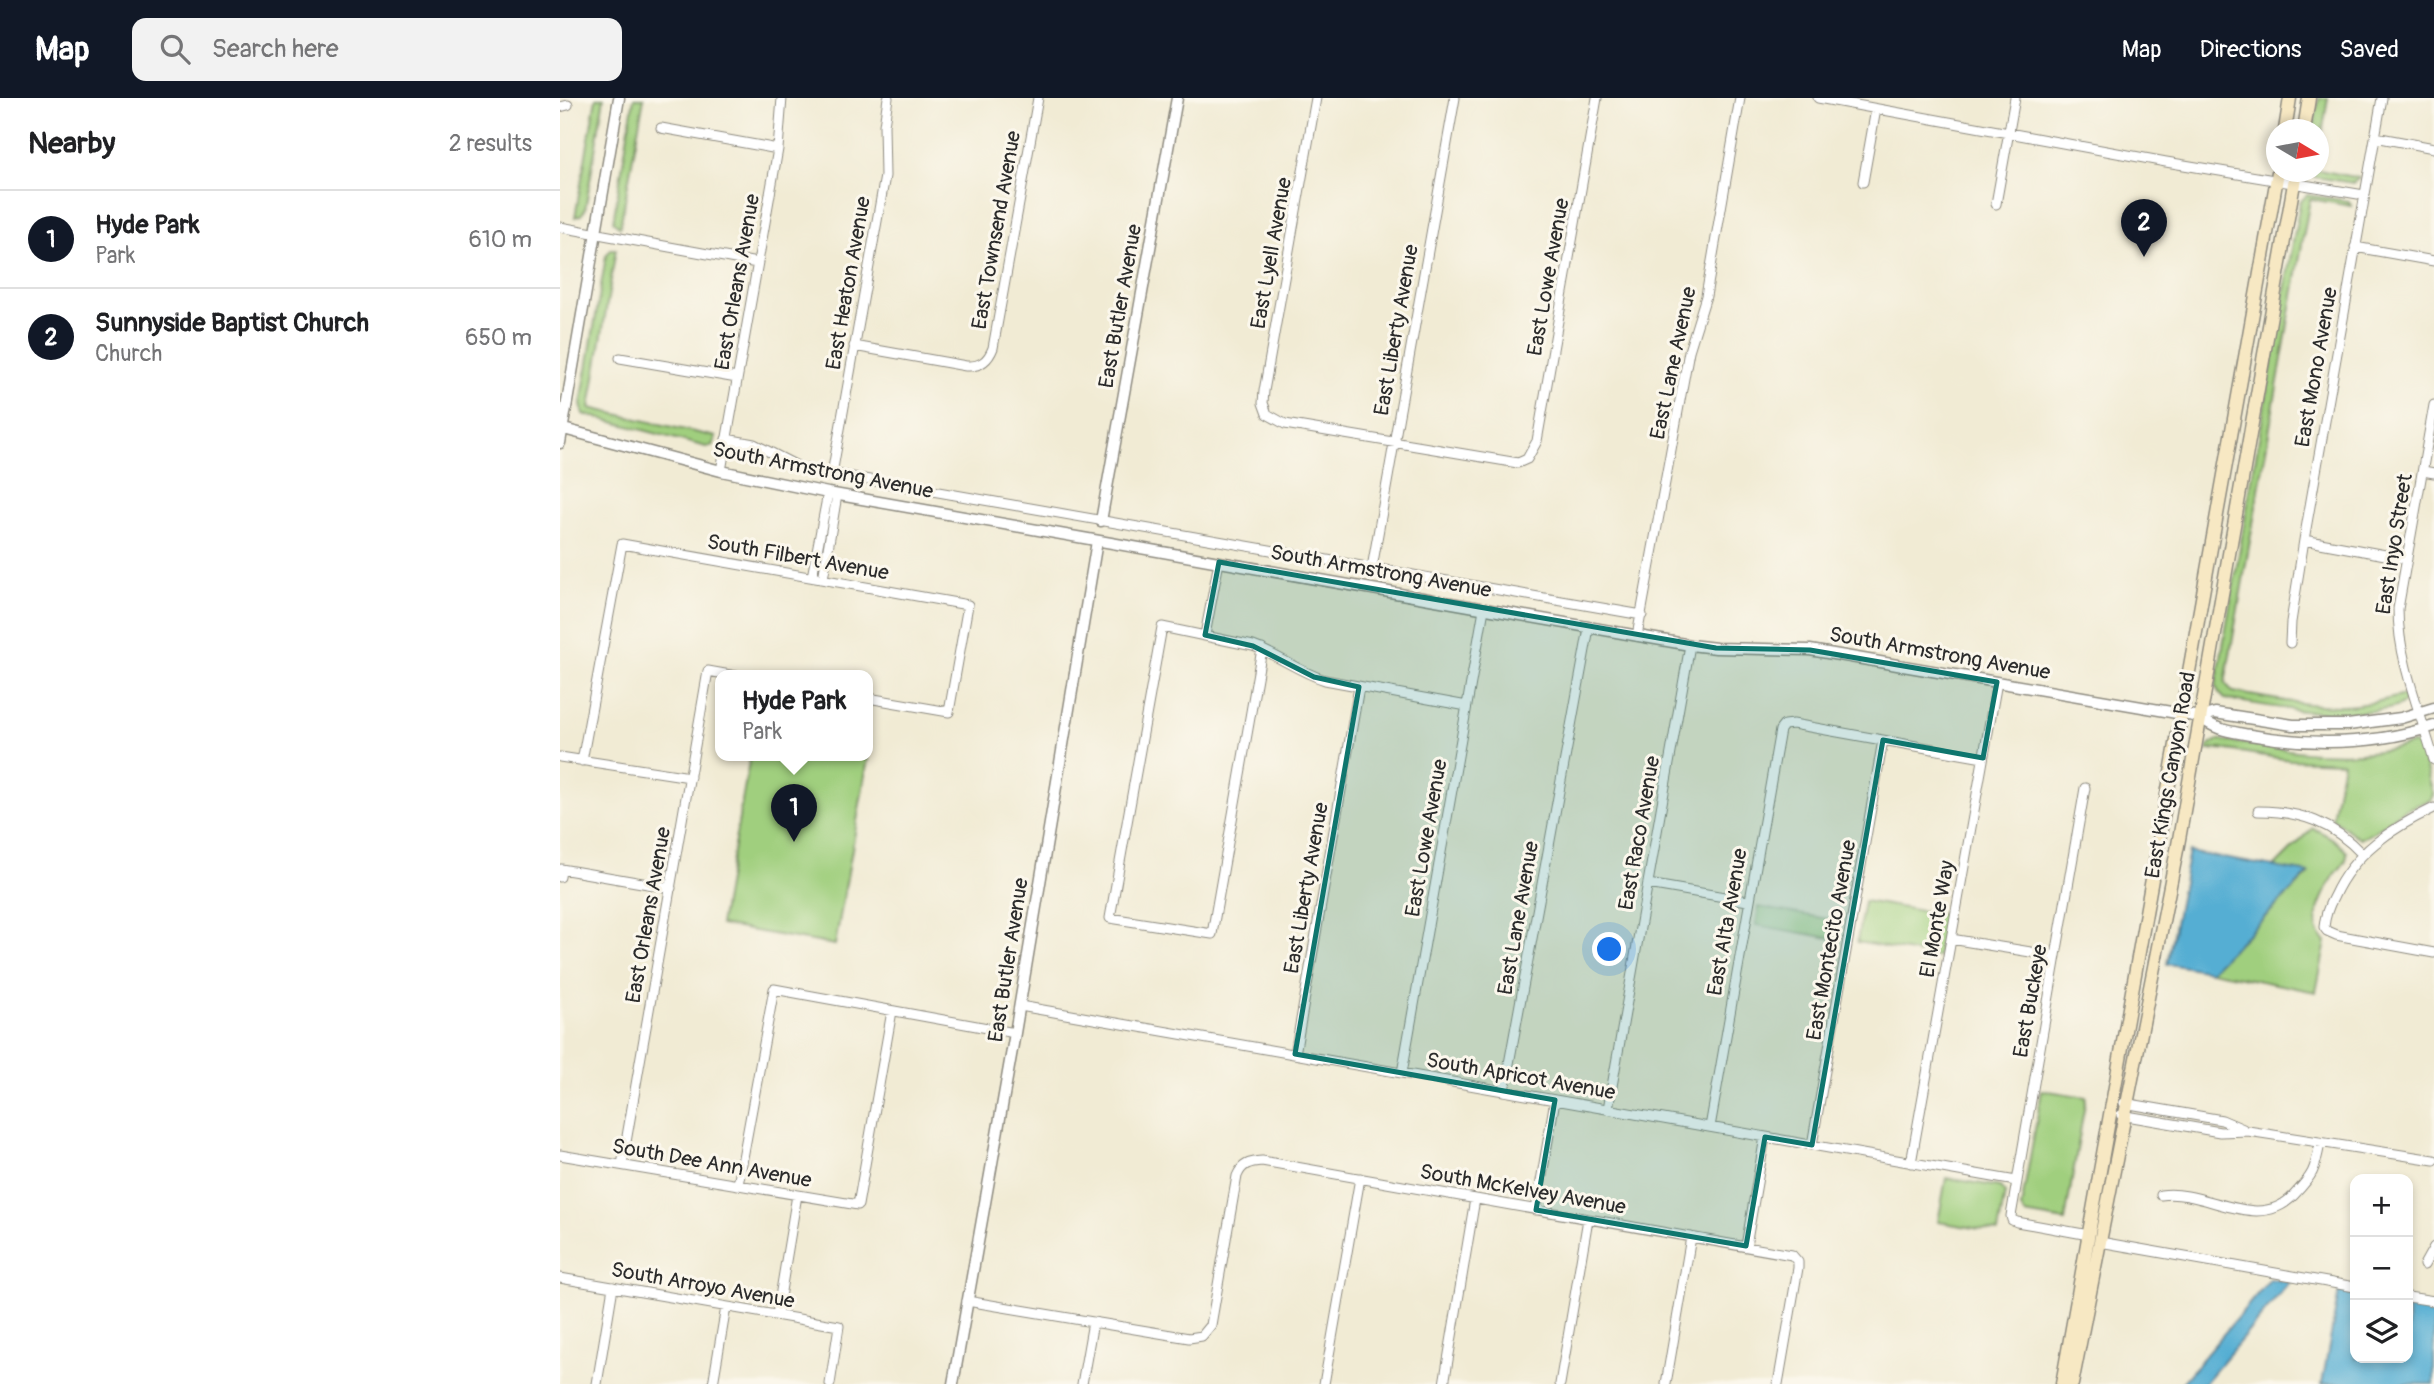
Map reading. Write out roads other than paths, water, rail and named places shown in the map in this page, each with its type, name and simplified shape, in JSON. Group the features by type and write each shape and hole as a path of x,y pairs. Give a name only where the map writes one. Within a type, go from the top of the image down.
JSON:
{"main road":[{"path":"2287,119 2290,98"},
{"path":"2306,119 2309,98"},
{"name":"East Kings Canyon Road","path":"2062,1384 2276,182"},
{"name":"East Kings Canyon Road","path":"2072,1384 2178,845 2294,182"},
{"path":"2086,1322 2085,1290 2093,1244 2088,1235"}],"street":[{"path":"560,443 619,98"},
{"name":"East Orleans Avenue","path":"720,471 778,149 782,98"},
{"name":"East Heaton Avenue","path":"832,474 885,176 884,125 888,98"},
{"name":"East Townsend Avenue","path":"854,346 966,366 982,364 993,348 1038,98"},
{"name":"East Butler Avenue","path":"1101,521 1177,98"},
{"name":"East Lyell Avenue","path":"1316,98 1264,403 1267,414 1285,424 1394,443"},
{"name":"East Liberty Avenue","path":"1372,568 1455,98"},
{"name":"East Lowe Avenue","path":"1394,443 1508,463 1527,459 1537,441 1597,98"},
{"name":"East Lane Avenue","path":"1637,636 1689,351 1706,296 1740,98"},
{"path":"1818,98 2008,134 2266,173"},
{"path":"1996,204 2015,98"},
{"name":"East Mono Avenue","path":"2290,643 2304,540 2382,98"},
{"path":"1863,182 1876,109"},
{"path":"661,128 778,149"},
{"path":"2375,136 2434,148"},
{"path":"2315,182 2364,194"},
{"path":"560,227 757,263"},
{"path":"2355,247 2434,261"},
{"path":"620,358 737,378"},
{"name":"East Inyo Street","path":"2434,405 2398,609 2402,648 2420,713 2430,727 2434,760"},
{"name":"South Armstrong Avenue","path":"561,428 720,471 832,494 1097,541 1690,645 1810,650 2200,718"},
{"name":"South Armstrong Avenue","path":"726,439 754,444 795,467 1642,615"},
{"path":"2423,471 2434,473"},
{"path":"812,577 832,494"},
{"path":"822,579 832,494"},
{"path":"2304,540 2407,559"},
{"name":"East Butler Avenue","path":"953,1384 1020,1006 1097,541"},
{"name":"South Filbert Avenue","path":"582,761 622,544 968,605 949,712 873,699"},
{"path":"1205,635 1219,562"},
{"name":"East Lowe Avenue","path":"1402,1073 1484,609"},
{"path":"1262,649 1212,934 1110,918 1162,627 1262,649 1314,677 1467,706"},
{"name":"East Lane Avenue","path":"1504,1091 1589,628"},
{"name":"East Raco Avenue","path":"1608,1109 1690,645"},
{"name":"East Orleans Avenue","path":"622,1166 708,671 715,672"},
{"name":"El Monte Way","path":"1911,1163 1997,682"},
{"name":"East Liberty Avenue","path":"1295,1054 1359,687"},
{"path":"2200,718 2215,713 2293,725 2348,725 2375,723 2434,708"},
{"path":"2200,718 2213,728 2276,740 2309,743 2372,740 2430,727"},
{"name":"East Alta Avenue","path":"1710,1127 1778,737 1784,725 1794,724 1883,740"},
{"path":"1883,740 1983,758"},
{"name":"East Montecito Avenue","path":"1812,1145 1883,740"},
{"path":"560,757 690,777"},
{"name":"East Buckeye","path":"2085,788 2016,1181 2012,1220 2088,1235"},
{"path":"2434,808 2393,830 2362,854 2348,871 2330,904 2325,921 2327,931 2336,935 2434,953"},
{"path":"2258,811 2294,813 2325,824 2339,832 2362,854"},
{"path":"561,873 670,888"},
{"path":"1648,884 1748,901"},
{"path":"1951,939 2055,956"},
{"path":"738,1185 774,989 1015,1033"},
{"name":"South Apricot Avenue","path":"1020,1006 2016,1181"},
{"name":"South Dee Ann Avenue","path":"560,1155 858,1205 892,1011"},
{"path":"1536,1210 1555,1100"},
{"path":"2110,1107 2220,1132 2248,1131 2434,1160"},
{"path":"1746,1246 1765,1137"},
{"path":"2161,1195 2191,1196 2248,1211 2270,1211 2290,1200 2311,1176 2320,1143"},
{"name":"South McKelvey Avenue","path":"1093,1322 1189,1338 1202,1336 1211,1325 1237,1176 1249,1162 1262,1161 1787,1253 1796,1258 1798,1268 1778,1384"},
{"path":"1324,1384 1360,1178"},
{"path":"777,1315 797,1195"},
{"path":"1444,1384 1475,1199"},
{"path":"1560,1384 1588,1219"},
{"path":"1666,1384 1691,1237"},
{"path":"2100,1242 2350,1286"},
{"path":"2424,1265 2434,1247"},
{"name":"South Arroyo Avenue","path":"560,1278 839,1326 830,1384"},
{"path":"597,1384 613,1287"},
{"path":"2413,1298 2434,1301"},
{"path":"967,1301 1093,1322 1082,1384"},
{"path":"713,1384 726,1307"}],"water":[{"path":"2189,852 2309,873 2210,971 2167,964"},
{"path":"2270,1279 2290,1282 2204,1384 2181,1384"},
{"path":"2339,1291 2350,1293 2350,1363 2413,1363 2413,1305 2434,1309 2434,1384 2322,1384"}],"place":[{"name":"Sunnyside Baptist Church","path":"2144,257"},
{"name":"Hyde Park","path":"794,842"}]}
